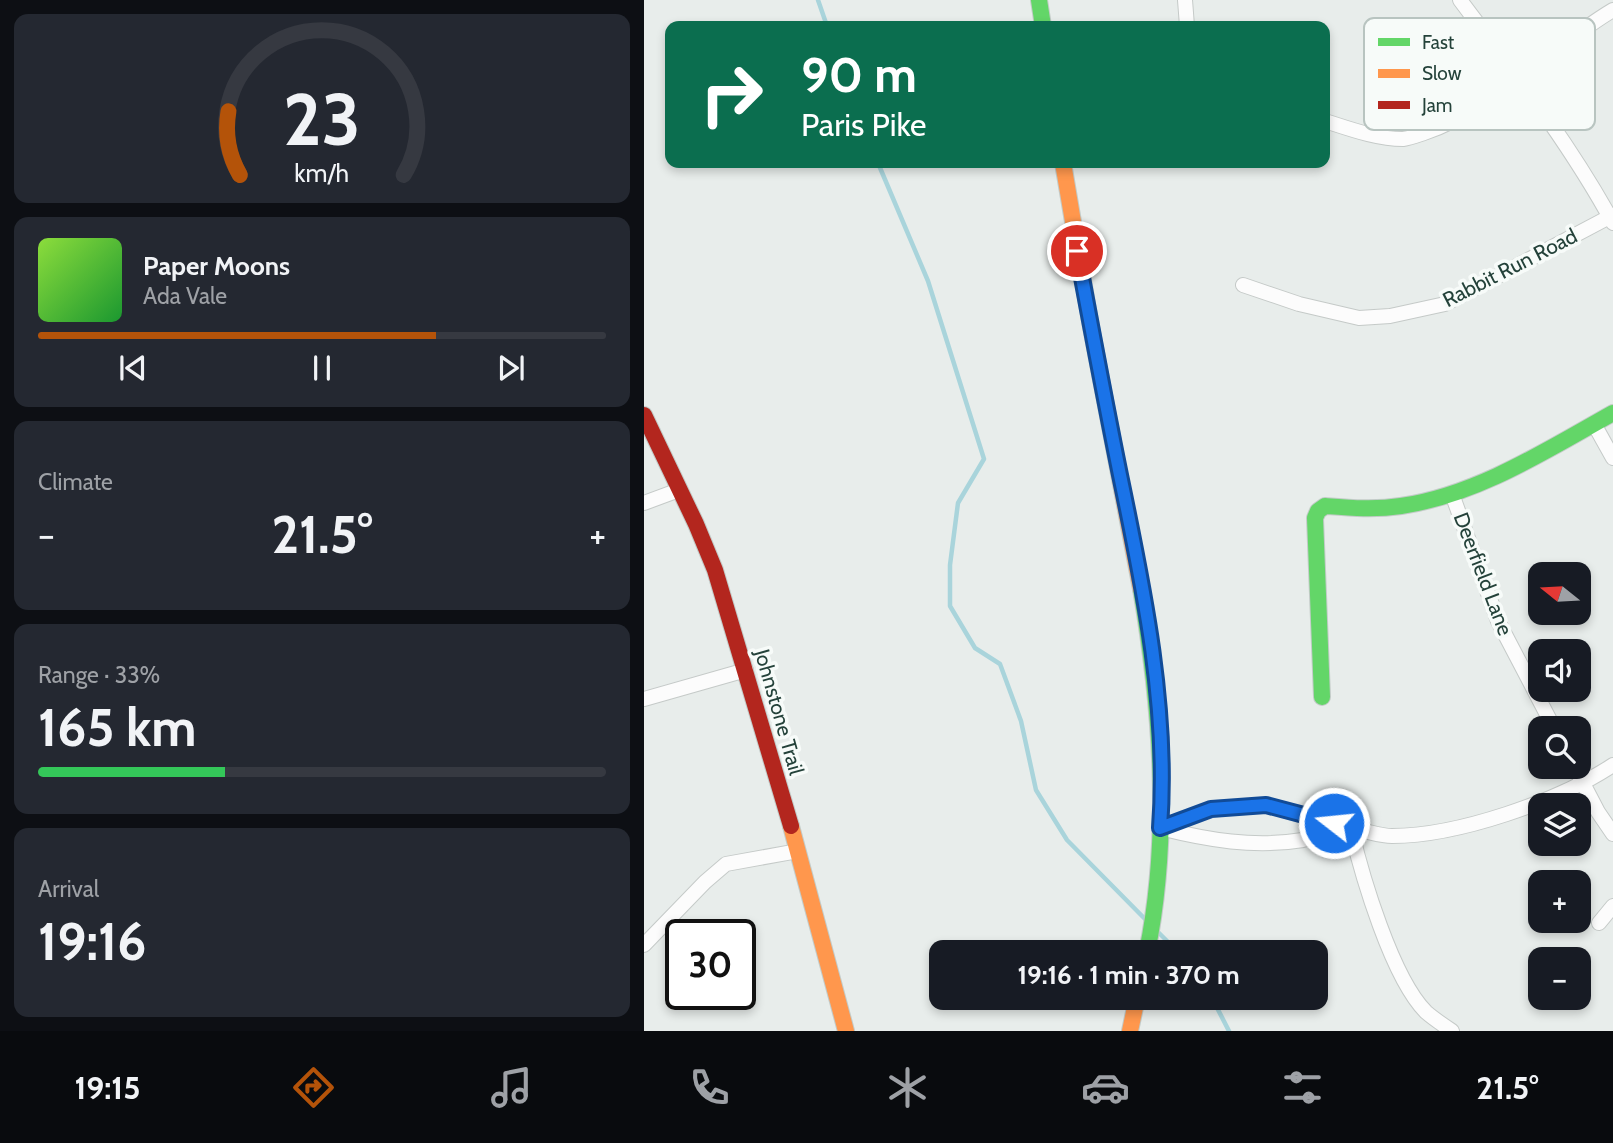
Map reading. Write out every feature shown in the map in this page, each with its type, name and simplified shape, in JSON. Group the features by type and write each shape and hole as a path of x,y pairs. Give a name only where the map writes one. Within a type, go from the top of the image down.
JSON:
{"street":[{"path":"1039,0 1042,21"},
{"path":"1185,0 1187,21"},
{"path":"1460,0 1473,18"},
{"path":"1595,21 1613,10"},
{"path":"1330,122 1372,135 1405,139 1431,130"},
{"path":"1554,130 1612,219"},
{"path":"1064,168 1101,381 1137,554 1153,655 1159,720 1162,808 1149,940"},
{"name":"Rabbit Run Road","path":"1242,285 1299,304 1359,318 1390,316 1445,304 1612,219"},
{"path":"1322,697 1315,518 1318,511 1325,506 1391,507 1452,494 1513,468 1613,413"},
{"name":"Johnstone Trail","path":"644,415 715,570 798,851 846,1031"},
{"path":"1594,424 1613,458"},
{"path":"644,503 680,490"},
{"name":"Deerfield Lane","path":"1452,494 1498,621 1548,716"},
{"path":"644,699 746,670"},
{"path":"1160,828 1211,809 1266,805 1351,829 1391,836 1445,830 1533,806 1583,783 1613,765"},
{"path":"1581,779 1598,813 1613,834"},
{"path":"1160,828 1207,839 1255,844 1302,840 1351,829"},
{"path":"1351,829 1362,873 1405,981 1425,1010 1452,1031"},
{"path":"644,945 726,864 798,851"},
{"path":"1599,923 1613,906"},
{"path":"1130,1031 1135,1010"}],"waterway":[{"path":"818,0 825,21"},
{"path":"880,168 928,281 984,459 958,503 950,565 950,606 975,648 1000,664 1021,721 1036,790 1067,840 1145,919"},
{"path":"1159,933 1166,940"},
{"path":"1218,1010 1229,1031"}],"traffic: fast":[{"path":"1039,0 1042,21"},
{"path":"1322,697 1315,518 1318,511 1325,506 1401,506 1457,492 1537,456 1613,413"},
{"path":"1141,589 1154,679 1160,770 1159,862 1149,940"}],"traffic: slow":[{"path":"1064,168 1141,589"},
{"path":"791,826 846,1031"},
{"path":"1130,1031 1134,1010"}],"traffic: jam":[{"path":"644,415 715,570 791,826"}],"route":[{"path":"1077,251 1137,554 1153,655 1159,720 1162,808 1160,828 1211,809 1266,805 1334,823"}]}
